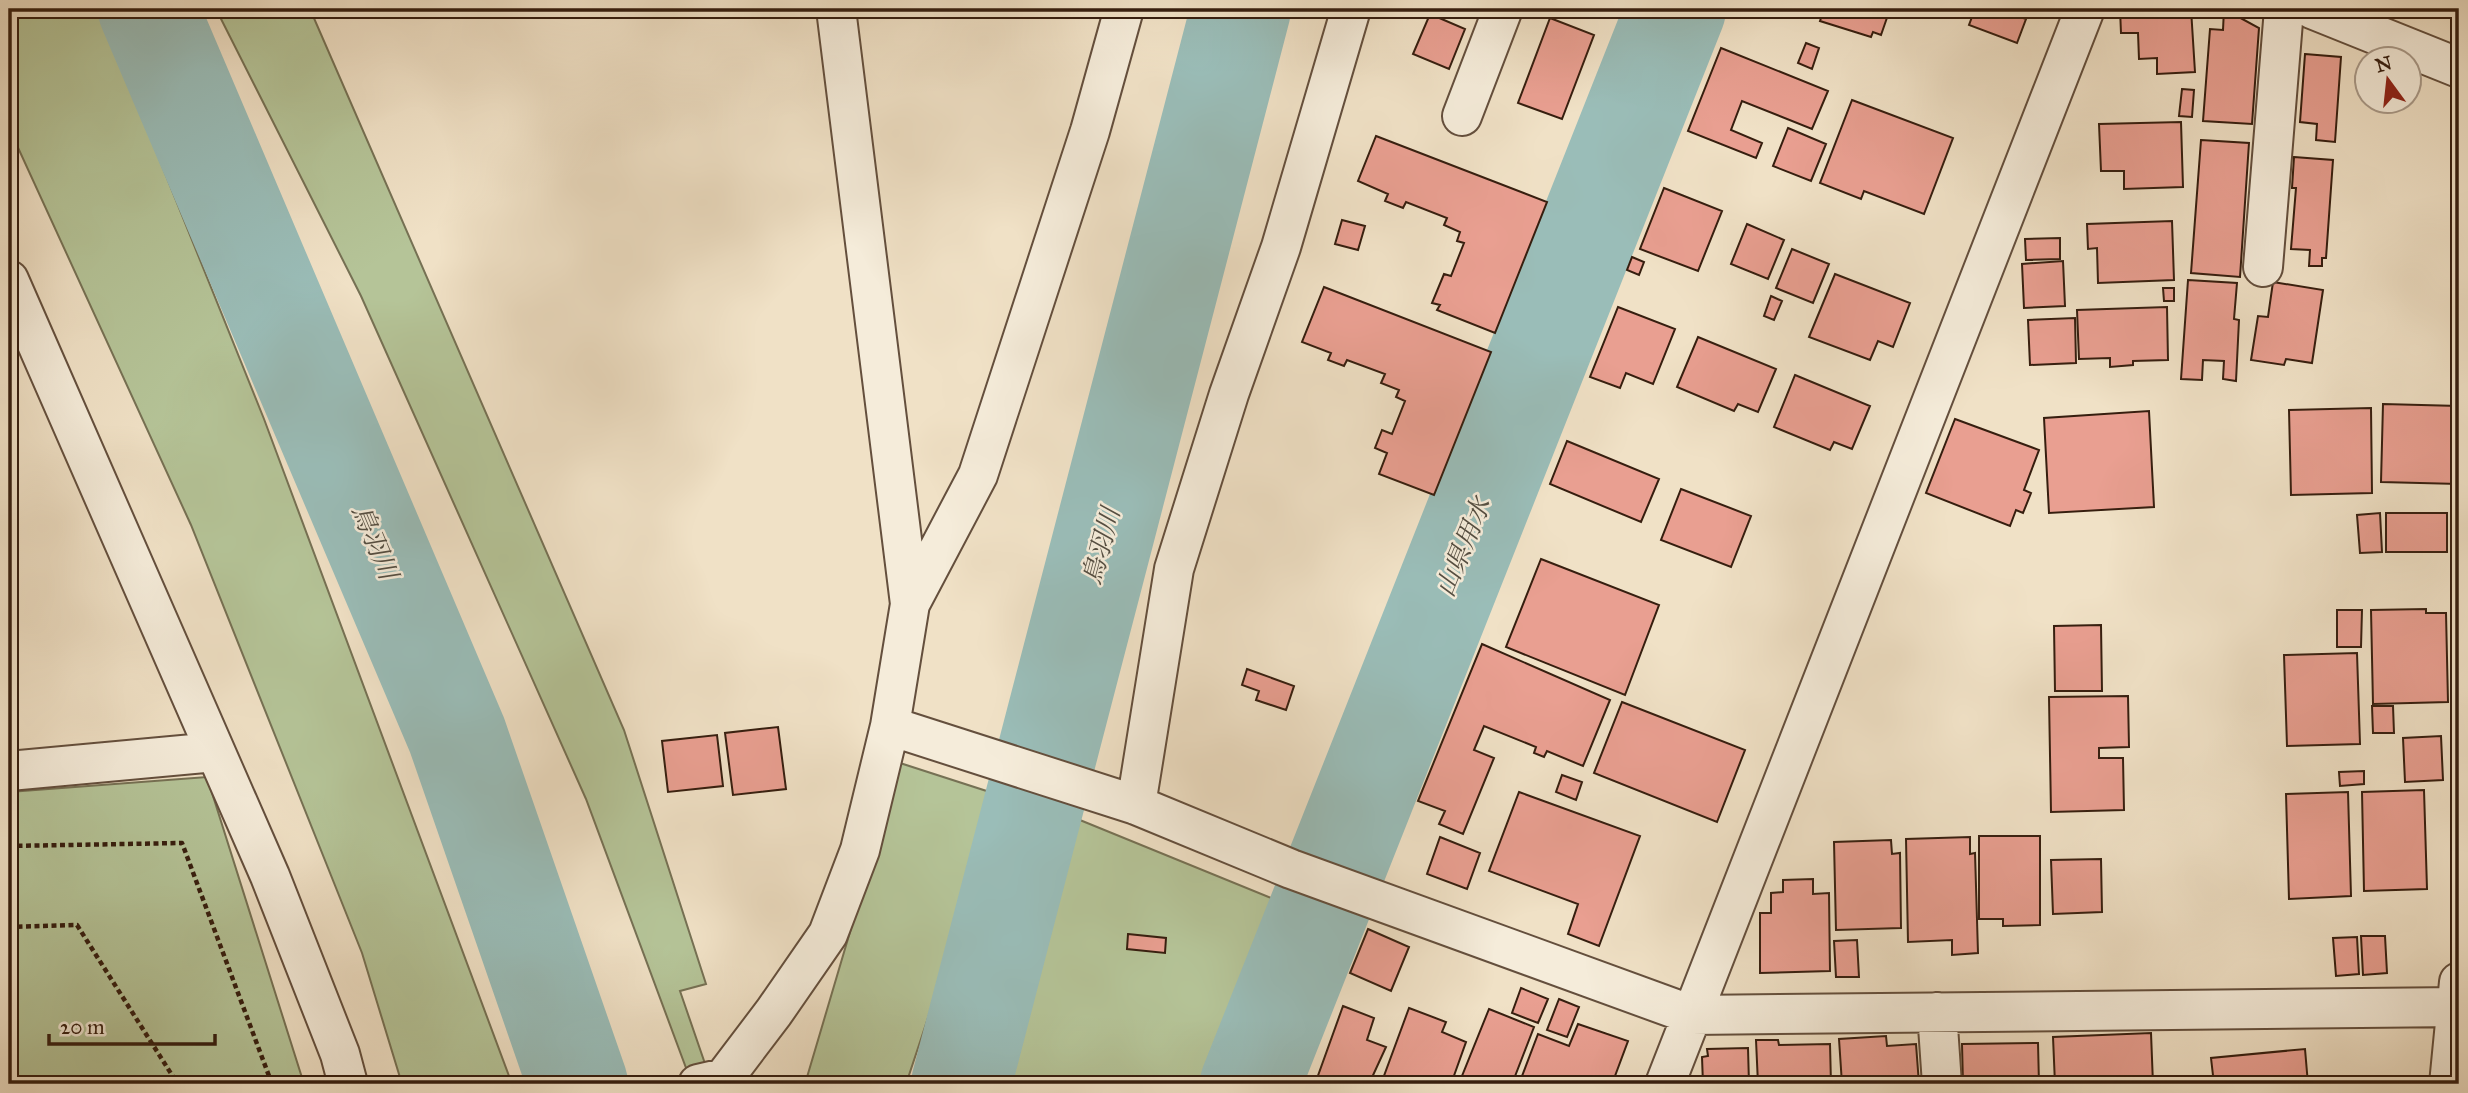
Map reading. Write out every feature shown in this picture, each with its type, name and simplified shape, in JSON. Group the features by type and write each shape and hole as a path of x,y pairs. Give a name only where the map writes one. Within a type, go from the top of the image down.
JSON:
{"street":[{"path":"711,1081 774,1012 828,934 860,850 890,726 910,604 836,9"},
{"path":"910,604 978,475 1090,131 1124,9"},
{"path":"1118,800 1174,569 1229,394 1281,247 1351,9"},
{"path":"1462,116 1503,9"},
{"path":"1665,1084 2085,9"},
{"path":"2263,267 2284,9"},
{"path":"2312,9 2459,68"},
{"path":"9,280 21,339 215,752 270,876 335,1042 348,1084"},
{"path":"890,726 1118,800 1356,893 1692,1015 1937,1012 2458,999 2449,1084"},
{"path":"9,771 215,752"},
{"path":"1937,1012 1942,1084"}],"path":[{"path":"9,846 182,843 272,1084"},
{"path":"9,928 77,925 177,1083 146,1084"}],"green space":[{"path":"9,9 99,9 264,419 512,1084 402,1084 362,953 191,525 9,128"},
{"path":"216,9 310,9 624,730 706,984 680,991 712,1084 692,1084 586,799 361,296"},
{"path":"900,763 1002,796 906,1084 805,1084"},
{"path":"207,777 304,1084 9,1084 9,792"},
{"path":"1048,807 1276,900 1206,1084 955,1084"}],"building":[{"path":"861,9 900,9 900,14 862,18"},
{"path":"1824,9 1890,9 1881,35 1873,32 1871,37 1820,21"},
{"path":"1975,9 1999,9 2026,19 2017,43 1969,25"},
{"path":"2120,9 2191,9 2195,72 2157,74 2157,58 2139,59 2138,33 2121,33"},
{"path":"2224,9 2259,28 2252,124 2203,121 2210,29 2223,30"},
{"path":"1430,14 1465,29 1449,69 1413,54"},
{"path":"1550,18 1594,35 1562,119 1518,103"},
{"path":"1806,43 1819,48 1812,69 1798,63"},
{"path":"1721,48 1828,91 1812,129 1742,101 1731,130 1762,143 1756,158 1688,131"},
{"path":"2305,54 2341,57 2335,142 2316,140 2317,124 2300,122"},
{"path":"2182,89 2194,90 2192,117 2179,116"},
{"path":"1852,100 1953,138 1924,214 1864,191 1861,199 1820,183"},
{"path":"2181,122 2183,187 2124,189 2124,171 2101,171 2099,124"},
{"path":"1788,128 1826,144 1811,181 1773,166"},
{"path":"1376,136 1547,202 1495,333 1437,310 1440,305 1432,303 1444,274 1451,276 1464,243 1457,241 1460,232 1444,225 1447,218 1406,202 1403,208 1385,201 1388,194 1358,181"},
{"path":"2201,140 2249,143 2240,277 2191,273"},
{"path":"2294,157 2333,160 2326,258 2322,258 2322,266 2309,266 2310,250 2291,249 2296,188 2292,188"},
{"path":"1664,188 1722,211 1698,271 1640,249"},
{"path":"1342,220 1365,226 1358,250 1335,244"},
{"path":"2172,221 2174,280 2098,283 2097,248 2088,249 2087,224"},
{"path":"1747,224 1784,240 1768,279 1731,264"},
{"path":"2060,238 2060,259 2026,260 2025,239"},
{"path":"1792,249 1829,264 1813,303 1776,288"},
{"path":"1632,257 1644,262 1639,275 1627,270"},
{"path":"2063,261 2065,306 2024,308 2022,264"},
{"path":"1835,274 1910,303 1893,347 1878,341 1870,360 1809,337"},
{"path":"2188,280 2237,283 2234,319 2239,320 2236,381 2223,379 2224,361 2203,360 2202,380 2181,379"},
{"path":"2273,282 2323,290 2312,363 2286,359 2284,365 2251,360 2258,316 2268,317"},
{"path":"1324,287 1491,352 1434,495 1379,474 1387,453 1375,448 1382,430 1392,434 1405,401 1396,397 1399,390 1381,383 1385,374 1347,360 1344,366 1328,360 1331,353 1302,342"},
{"path":"2163,288 2174,288 2174,301 2164,301"},
{"path":"1771,296 1782,301 1774,320 1764,316"},
{"path":"1618,307 1675,329 1653,384 1626,373 1620,388 1590,377"},
{"path":"2167,307 2168,360 2133,361 2133,365 2110,367 2110,358 2079,359 2077,310"},
{"path":"2075,318 2076,363 2030,365 2028,320"},
{"path":"1698,337 1776,369 1758,412 1738,404 1734,411 1677,387"},
{"path":"1795,375 1870,406 1852,449 1834,442 1830,450 1774,427"},
{"path":"2383,404 2459,406 2459,484 2381,482"},
{"path":"2371,408 2372,493 2291,495 2289,410"},
{"path":"2149,411 2154,507 2049,513 2044,418"},
{"path":"1955,419 2039,450 2024,490 2031,493 2023,513 2016,510 2010,526 1926,493"},
{"path":"1567,441 1659,479 1641,522 1550,484"},
{"path":"1681,489 1751,516 1731,567 1661,540"},
{"path":"2380,513 2382,552 2360,553 2357,515"},
{"path":"2386,513 2447,513 2447,552 2386,552"},
{"path":"1541,559 1659,605 1625,695 1506,647"},
{"path":"2426,609 2426,613 2446,613 2448,702 2373,704 2371,610"},
{"path":"2337,610 2362,610 2361,647 2337,647"},
{"path":"2101,625 2102,691 2055,691 2054,626"},
{"path":"1482,644 1610,700 1583,766 1547,751 1544,757 1534,753 1536,747 1484,726 1474,750 1494,758 1463,834 1439,824 1445,811 1418,801"},
{"path":"2357,653 2360,744 2287,746 2284,655"},
{"path":"1247,669 1294,686 1286,710 1256,700 1259,691 1242,685"},
{"path":"2128,696 2129,747 2099,748 2099,758 2123,758 2124,810 2051,812 2049,697"},
{"path":"1622,702 1745,750 1717,822 1594,773"},
{"path":"2372,706 2393,706 2394,733 2373,733"},
{"path":"778,727 786,789 733,795 725,733"},
{"path":"717,735 723,786 668,792 662,741"},
{"path":"2441,736 2443,780 2405,782 2403,738"},
{"path":"2364,771 2364,784 2340,786 2339,772"},
{"path":"1562,775 1582,782 1576,800 1556,792"},
{"path":"2424,790 2427,889 2364,891 2362,792"},
{"path":"1519,792 1640,836 1599,946 1568,934 1578,904 1489,871"},
{"path":"2348,792 2351,896 2289,899 2286,794"},
{"path":"1979,836 2040,836 2040,925 2003,926 2003,919 1979,919"},
{"path":"1440,837 1480,853 1467,889 1427,874"},
{"path":"1970,837 1970,854 1975,853 1978,953 1952,955 1952,940 1908,942 1906,839"},
{"path":"1891,840 1892,854 1900,853 1901,928 1836,930 1834,842"},
{"path":"2101,859 2102,912 2053,914 2051,860"},
{"path":"1813,879 1813,894 1829,893 1830,971 1760,973 1760,913 1771,913 1771,893 1783,892 1783,880"},
{"path":"1368,929 1409,947 1391,991 1350,973"},
{"path":"1128,934 1166,938 1165,953 1127,949"},
{"path":"2361,936 2385,936 2387,973 2363,975"},
{"path":"2357,937 2359,974 2336,976 2333,938"},
{"path":"1857,940 1859,977 1836,977 1834,941"},
{"path":"1521,988 1548,999 1538,1023 1512,1013"},
{"path":"1559,999 1579,1007 1567,1037 1547,1030"},
{"path":"1343,1006 1374,1018 1367,1040 1386,1047 1369,1084 1315,1084"},
{"path":"1409,1008 1446,1022 1442,1032 1466,1042 1451,1084 1381,1084"},
{"path":"1489,1009 1534,1027 1512,1084 1480,1084 1462,1076"},
{"path":"1578,1024 1628,1041 1612,1084 1519,1084 1538,1034 1569,1046"},
{"path":"2151,1033 2153,1084 2055,1084 2053,1037"},
{"path":"1886,1036 1887,1046 1916,1044 1919,1084 1842,1084 1839,1039"},
{"path":"1756,1040 1778,1040 1779,1045 1830,1044 1831,1084 1758,1084"},
{"path":"2038,1043 2039,1084 1963,1084 1962,1044"},
{"path":"1748,1048 1749,1084 1703,1084 1702,1057 1708,1056 1707,1049"},
{"path":"2305,1049 2308,1084 2214,1084 2211,1058"}],"waterway":[{"name":"鳥羽川","path":"148,9 457,735 578,1084"},
{"name":"鳥羽川","path":"961,1084 1241,9"},
{"name":"山県用水","path":"1250,1084 1676,9"}]}
